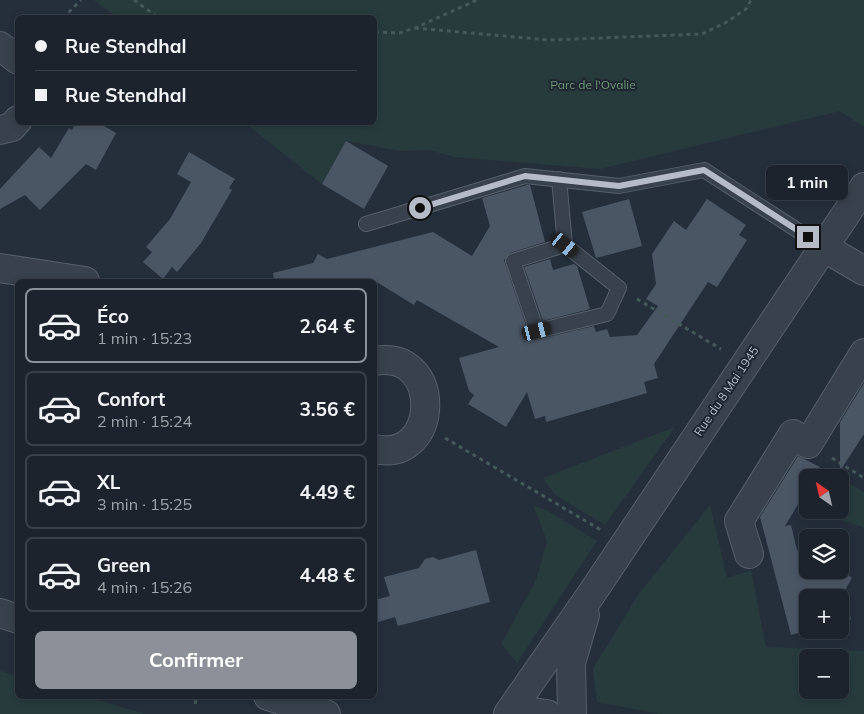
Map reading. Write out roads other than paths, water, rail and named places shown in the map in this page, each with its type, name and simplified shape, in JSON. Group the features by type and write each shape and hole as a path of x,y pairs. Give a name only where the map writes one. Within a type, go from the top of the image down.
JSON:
{"street":[{"path":"0,46 15,58"},
{"path":"0,130 12,127 15,124"},
{"name":"Rue du 8 Mai 1945","path":"509,714 590,596 744,363 825,248 864,187"},
{"path":"825,248 864,271"},
{"path":"0,268 72,279"},
{"path":"749,554 739,521 792,434 808,444 864,353"},
{"path":"377,361 396,362 409,370 420,381 426,395 426,410 422,425 406,444 394,449 377,449"},
{"name":"Rue du 8 Mai 1945","path":"572,714 571,663 590,596"},
{"path":"0,613 15,618"},
{"path":"278,699 326,714"},
{"path":"509,714 525,711 546,714"}],"lane":[{"path":"366,224 525,176 619,186 704,170 825,248"},
{"path":"559,179 565,245 619,288 607,314 537,331 513,261 565,245"}],"park label":[{"name":"Parc de l'Ovalie","path":"593,84"}]}
